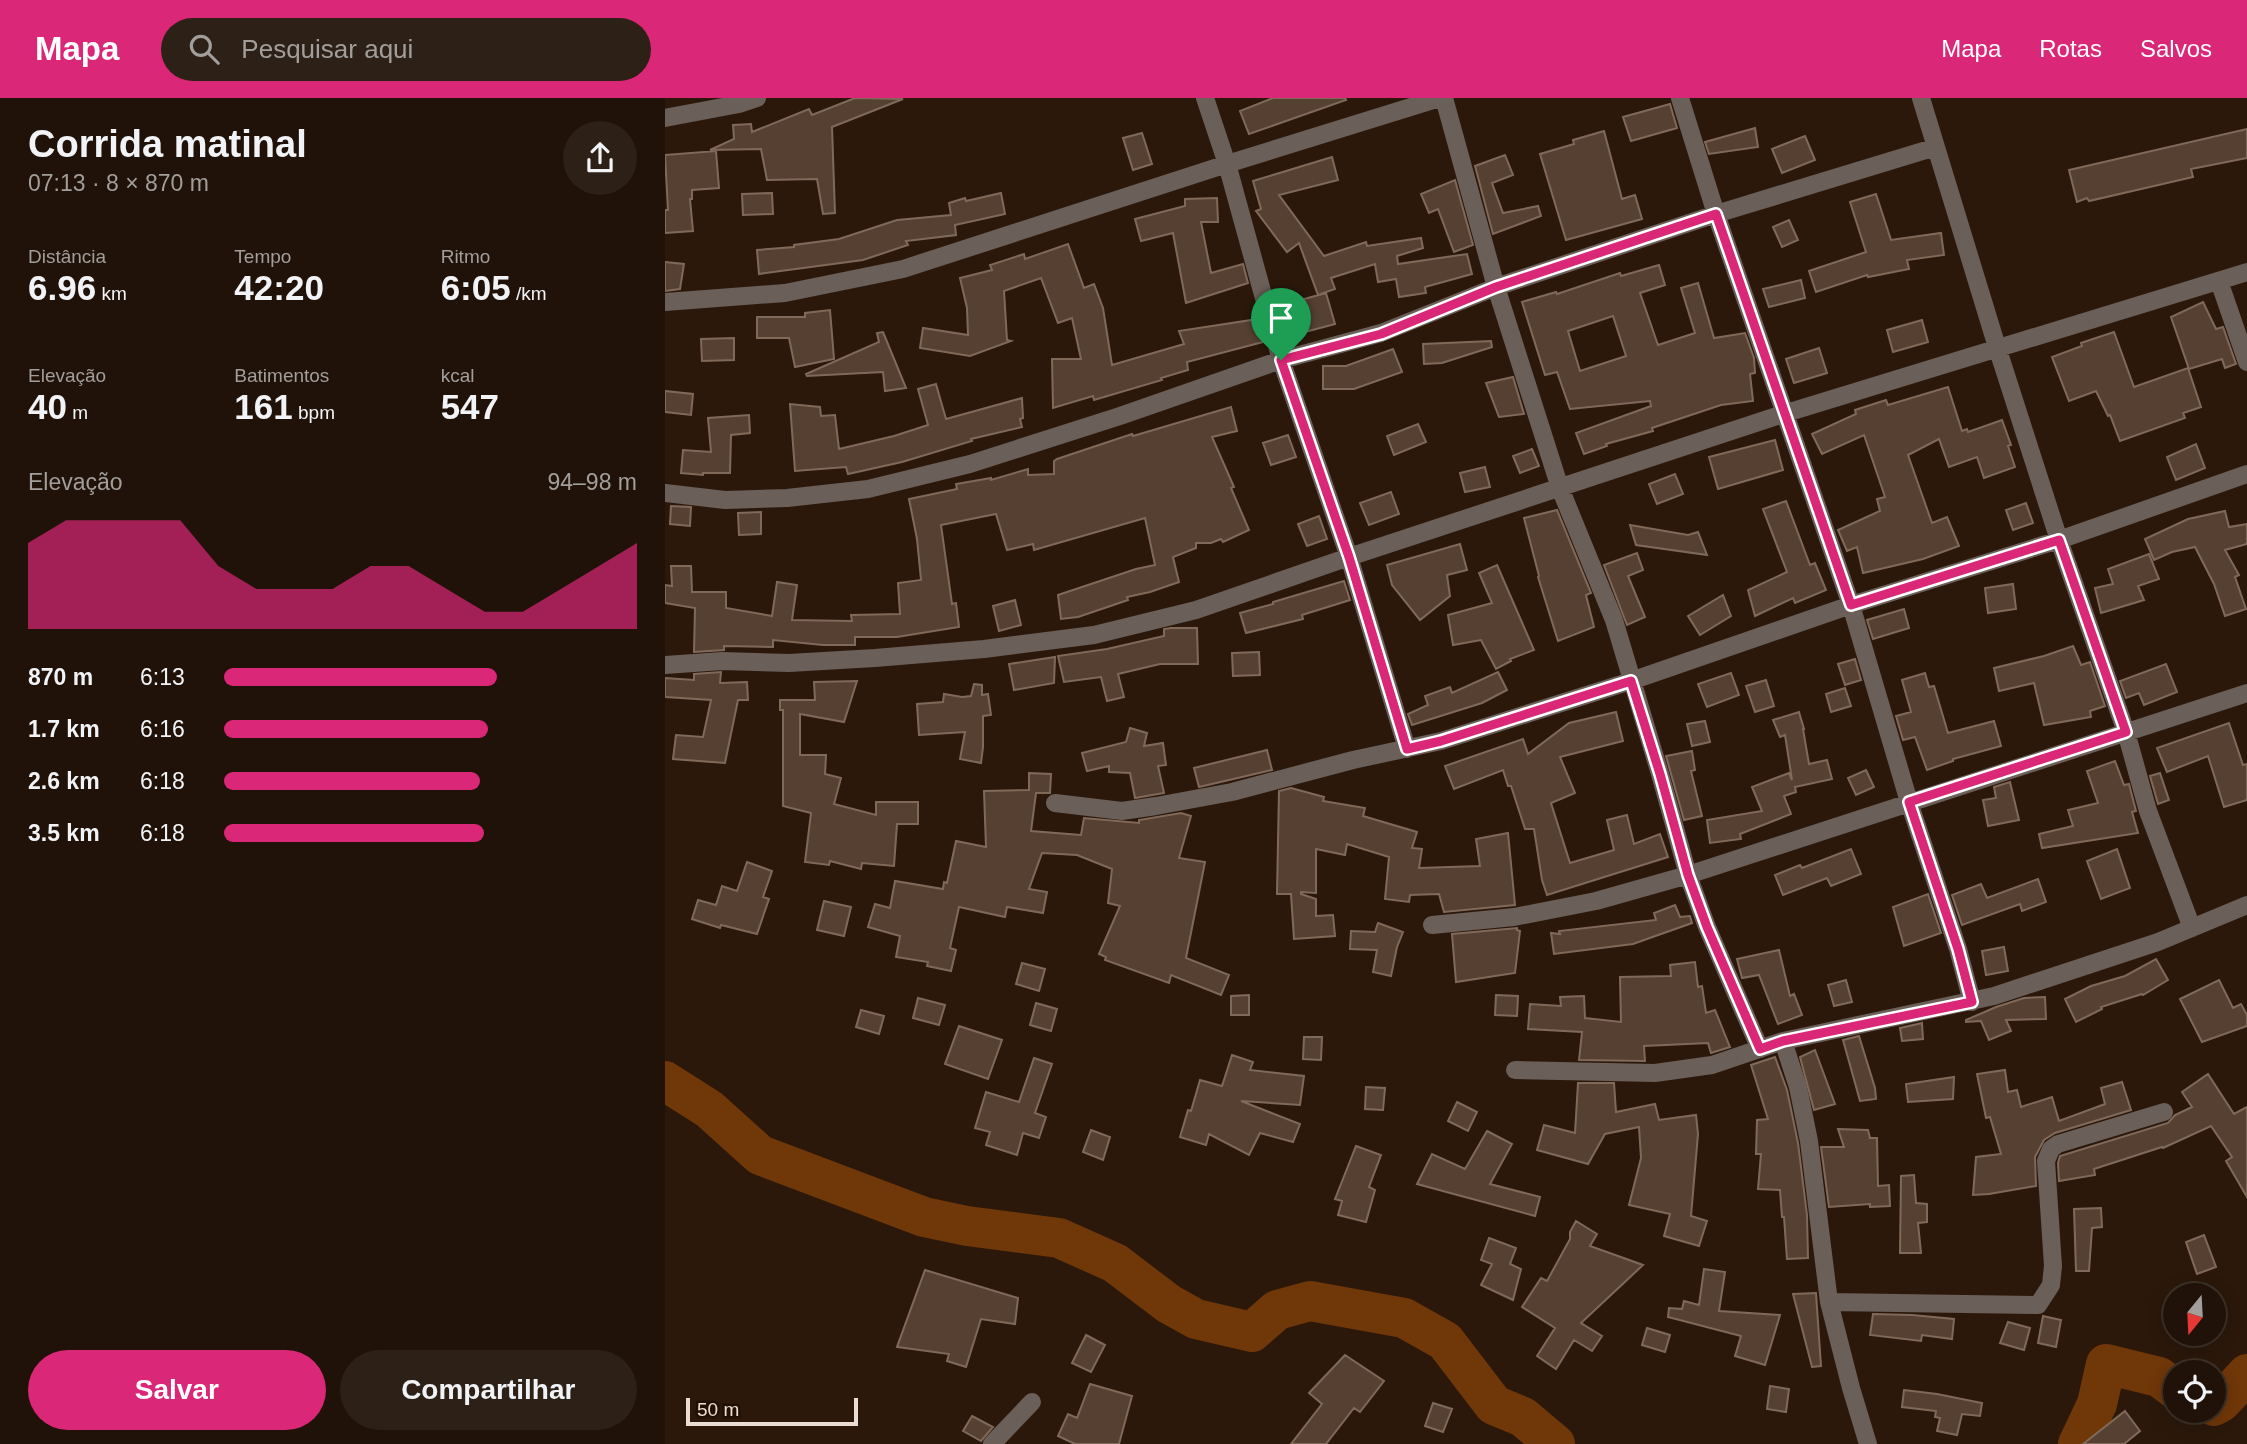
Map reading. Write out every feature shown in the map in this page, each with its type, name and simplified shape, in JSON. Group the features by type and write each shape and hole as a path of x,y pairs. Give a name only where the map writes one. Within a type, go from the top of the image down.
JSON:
{"street":[{"path":"665,118 757,98"},
{"path":"1205,98 1227,164 1281,360 1349,557 1407,749"},
{"path":"665,302 785,293 902,269 1442,98 1496,287 1560,488 1614,620 1688,875 1707,927 1760,1049"},
{"path":"1680,98 1783,414 1851,605 1972,1002"},
{"path":"1921,98 2059,540 2126,732 2148,811 2192,928"},
{"path":"665,493 725,500 787,498 868,489 970,464 1281,360 1381,334 1496,287 1716,214 1937,147"},
{"path":"665,665 722,661 789,663 984,649 1094,635 1196,610 1783,414 2247,272"},
{"path":"2219,281 2247,362"},
{"path":"1055,803 1122,811 1232,792 1353,760 1441,741 1631,681 1851,605 2059,540 2247,474"},
{"path":"1432,925 1514,917 1597,901 1688,875 2247,693"},
{"path":"1515,1070 1655,1073 1712,1065 1783,1041 1972,1002 2158,942 2247,905"},
{"path":"1783,1041 1798,1087 1809,1141 1829,1302 1868,1444"},
{"path":"1829,1302 2038,1306 2051,1285 2053,1266 2046,1161 2052,1149 2058,1144 2164,1112"},
{"path":"992,1444 1032,1402"}],"building":[{"path":"855,98 903,99 832,127 835,213 823,214 817,179 767,180 761,149 710,150 734,139 733,125 751,124 752,132 809,109 812,115"},
{"path":"1273,98 1346,100 1249,134 1240,111"},
{"path":"1670,104 1677,128 1631,141 1623,117"},
{"path":"1755,128 1758,147 1709,154 1705,142"},
{"path":"2247,129 2247,158 2191,169 2193,177 2077,202 2069,170"},
{"path":"1604,131 1622,199 1635,195 1642,219 1566,240 1540,154"},
{"path":"1142,133 1152,164 1133,170 1123,138"},
{"path":"1805,136 1815,160 1782,173 1772,149"},
{"path":"716,151 719,188 692,190 690,199 693,231 665,233 665,210 668,210 665,155"},
{"path":"1505,155 1513,175 1492,183 1503,213 1538,206 1541,216 1493,234 1475,166"},
{"path":"1332,157 1338,180 1279,195 1324,256 1366,242 1367,246 1421,238 1423,248 1397,256 1398,264 1467,254 1472,274 1425,287 1426,293 1399,297 1396,279 1378,282 1375,264 1331,278 1335,289 1318,295 1299,243 1287,252 1256,211 1261,209 1253,181"},
{"path":"1455,180 1473,245 1454,252 1438,209 1429,213 1421,194"},
{"path":"772,193 773,214 743,215 742,194"},
{"path":"1001,193 1005,214 955,225 956,235 906,241 908,245 863,260 759,274 757,250 839,239 897,220 951,215 949,203"},
{"path":"1876,194 1891,240 1941,233 1944,255 1907,260 1909,269 1868,277 1867,275 1816,292 1809,271 1866,252 1850,202"},
{"path":"1217,198 1218,222 1201,222 1211,273 1243,264 1248,283 1186,303 1173,233 1141,241 1135,219 1185,206 1185,199"},
{"path":"1789,220 1798,240 1782,247 1773,227"},
{"path":"1068,244 1084,288 1094,284 1103,308 1112,365 1184,344 1179,331 1258,319 1263,342 1187,362 1188,370 1161,378 1162,380 1094,400 1093,396 1053,408 1052,359 1081,359 1072,318 1058,323 1041,278 1004,291 1007,340 1011,341 970,356 920,348 923,328 968,335 967,308 960,278 992,270 990,265 1024,254 1025,259"},
{"path":"665,262 684,264 680,289 665,291"},
{"path":"1659,265 1665,285 1640,293 1658,345 1695,333 1681,288 1698,283 1714,338 1745,333 1754,358 1755,373 1750,374 1753,401 1721,405 1584,454 1576,433 1651,406 1650,401 1570,409 1557,372 1545,375 1522,302 1556,292 1557,294 1620,273 1621,276","holes":["1613,316 1626,356 1580,371 1568,331"]},
{"path":"1801,280 1805,298 1769,307 1763,289"},
{"path":"1326,293 1335,324 1305,332 1297,301"},
{"path":"2203,302 2216,329 2223,327 2236,364 2225,368 2222,359 2189,369 2171,317"},
{"path":"830,310 834,359 795,367 789,338 757,338 757,317 805,317 805,313"},
{"path":"1922,320 1928,342 1893,352 1887,330"},
{"path":"883,332 906,388 885,391 883,372 807,376 806,374 879,342 877,333"},
{"path":"2114,332 2134,387 2188,368 2201,407 2183,413 2185,418 2120,441 2110,415 2108,416 2096,391 2069,401 2052,357 2082,346 2081,343"},
{"path":"734,338 734,360 702,361 701,339"},
{"path":"1491,341 1492,347 1442,363 1424,364 1423,344"},
{"path":"1819,348 1827,373 1794,383 1786,359"},
{"path":"1393,349 1402,372 1354,389 1323,389 1323,366 1346,366"},
{"path":"1513,377 1524,414 1499,417 1486,383"},
{"path":"936,384 946,419 1022,398 1022,427 971,439 972,441 902,462 848,474 846,467 795,471 790,404 820,407 821,416 835,415 839,449 928,425 918,389"},
{"path":"1948,387 1962,431 1967,429 1968,432 2002,420 2015,467 1984,478 1977,457 1949,467 1939,439 1908,455 1932,523 1947,517 1959,546 1923,559 1863,573 1857,547 1847,551 1838,530 1880,511 1877,499 1885,497 1864,435 1822,454 1812,434 1856,414 1855,410 1886,400 1888,405"},
{"path":"665,391 693,394 691,415 665,412"},
{"path":"1231,407 1237,431 1212,437 1249,530 1223,542 1221,539 1211,543 1196,543 1196,548 1173,557 1179,582 1127,597 1128,600 1078,617 1061,619 1058,595 1155,565 1145,518 1034,550 1033,544 1007,550 996,514 941,525 952,604 956,603 959,627 897,637 855,637 855,645 773,640 773,647 724,646 724,650 694,652 695,608 665,603 665,585 672,586 671,566 691,566 692,592 726,592 726,608 772,616 777,582 797,585 792,620 852,621 851,615 900,614 898,583 921,580 909,499 957,489 956,484 991,480 1028,469 1028,475 1054,474 1054,461 1057,459 1132,434 1133,436"},
{"path":"749,415 750,433 731,435 730,473 681,473 683,450 711,452 708,418"},
{"path":"1418,424 1426,442 1394,455 1387,436"},
{"path":"1288,435 1296,457 1271,465 1263,443"},
{"path":"1775,440 1783,470 1718,489 1709,457"},
{"path":"2196,444 2205,468 2176,480 2167,457"},
{"path":"1532,449 1539,466 1520,473 1513,456"},
{"path":"1485,467 1490,487 1465,492 1460,473"},
{"path":"1675,474 1683,494 1657,504 1649,484"},
{"path":"1391,492 1399,514 1369,525 1360,503"},
{"path":"1786,501 1810,565 1815,563 1826,590 1795,603 1793,598 1755,616 1748,590 1787,572 1763,509"},
{"path":"2026,503 2033,523 2013,530 2006,510"},
{"path":"671,506 691,507 690,526 670,524"},
{"path":"1557,510 1591,593 1586,595 1594,627 1558,641 1538,577 1524,518"},
{"path":"2225,511 2229,527 2247,524 2247,544 2225,550 2239,575 2235,577 2246,609 2225,616 2214,584 2195,547 2172,552 2154,560 2145,539 2188,519"},
{"path":"761,512 761,534 739,535 738,513"},
{"path":"1319,516 1327,539 1307,546 1298,524"},
{"path":"1630,525 1688,535 1698,532 1707,555 1636,545"},
{"path":"1460,544 1467,570 1447,575 1450,596 1420,620 1392,585 1387,565"},
{"path":"1637,553 1643,570 1628,576 1645,617 1627,625 1604,565"},
{"path":"2149,554 2159,579 2138,586 2144,600 2101,613 2095,588 2113,584 2108,569"},
{"path":"1497,565 1534,650 1510,659 1511,661 1496,669 1481,640 1453,645 1448,615 1492,603 1479,573"},
{"path":"1344,581 1350,600 1302,615 1303,619 1246,633 1240,613"},
{"path":"2013,584 2016,609 1988,613 1985,588"},
{"path":"1723,595 1731,616 1700,635 1688,616"},
{"path":"1015,600 1021,625 999,631 993,606"},
{"path":"1904,609 1909,628 1873,639 1867,620"},
{"path":"1197,628 1198,664 1160,664 1118,674 1124,697 1107,701 1101,677 1064,682 1058,656 1107,649 1164,636 1164,629"},
{"path":"2073,646 2081,665 2090,662 2105,706 2090,711 2091,717 2044,725 2034,683 1999,691 1994,668"},
{"path":"1259,652 1260,675 1233,676 1232,653"},
{"path":"1055,657 1054,683 1014,690 1009,664"},
{"path":"1855,659 1861,680 1845,685 1838,664"},
{"path":"2166,664 2177,692 2144,705 2139,693 2126,698 2120,681"},
{"path":"721,672 720,683 747,682 748,700 738,700 725,763 673,759 676,735 703,737 711,700 665,697 665,678 694,680 694,674"},
{"path":"1498,672 1507,690 1482,703 1412,725 1408,714 1428,705 1425,696 1450,687 1452,693"},
{"path":"1731,673 1739,695 1707,707 1698,684"},
{"path":"1925,673 1929,687 1934,686 1948,733 1994,721 2001,746 1953,759 1927,770 1915,737 1903,740 1896,716 1911,712 1902,680"},
{"path":"1766,680 1774,706 1755,712 1746,686"},
{"path":"857,681 844,722 800,714 800,755 826,755 825,774 841,778 834,804 876,815 876,802 918,802 918,824 897,824 894,866 862,863 861,869 830,861 829,865 805,862 811,813 783,806 783,710 780,710 780,700 815,700 814,682"},
{"path":"974,684 982,685 982,695 988,694 991,715 983,716 981,763 960,759 965,732 919,735 917,704 943,702 944,694 971,696"},
{"path":"1845,688 1851,706 1831,712 1826,694"},
{"path":"1616,712 1623,741 1560,757 1575,793 1551,803 1570,863 1614,850 1607,820 1627,815 1634,844 1660,834 1668,857 1547,895 1534,829 1525,829 1503,770 1454,789 1445,766 1523,739 1528,754 1569,723"},
{"path":"1799,712 1809,764 1827,760 1832,779 1795,787 1796,792 1784,796 1791,814 1740,834 1741,839 1710,843 1707,820 1762,811 1752,787 1789,773 1792,780 1785,735 1780,737 1773,720"},
{"path":"1705,721 1710,742 1692,746 1687,724"},
{"path":"2229,723 2243,765 2247,764 2247,800 2224,807 2208,756 2167,772 2157,748"},
{"path":"1130,728 1147,733 1144,746 1163,743 1166,765 1158,766 1164,793 1135,798 1130,773 1109,772 1109,766 1087,771 1082,753 1126,742"},
{"path":"1267,750 1272,770 1199,787 1194,768"},
{"path":"1692,751 1695,770 1691,771 1702,816 1684,820 1666,756"},
{"path":"2115,761 2124,785 2129,784 2136,811 2132,812 2138,833 2042,848 2039,834 2073,826 2068,810 2098,803 2087,771"},
{"path":"1866,770 1874,787 1856,795 1848,778"},
{"path":"1029,773 1051,774 1050,793 1036,793 1031,831 1081,835 1084,818 1139,823 1139,820 1181,813 1191,816 1179,858 1205,862 1186,958 1229,975 1221,995 1171,975 1169,983 1105,960 1106,957 1099,954 1120,906 1108,903 1112,869 1077,855 1042,853 1029,889 1047,892 1043,913 1007,907 1005,917 959,907 950,948 956,950 951,971 927,966 928,962 896,957 900,936 868,927 875,904 890,908 895,881 943,889 944,882 947,883 956,841 986,847 984,791 1029,790"},
{"path":"2160,773 2169,800 2158,804 2150,776"},
{"path":"2010,782 2019,820 1988,826 1983,800 1996,798 1994,787"},
{"path":"1291,788 1324,797 1323,801 1365,808 1363,816 1417,832 1412,848 1422,849 1419,868 1480,866 1476,839 1508,833 1515,905 1444,912 1439,894 1410,895 1409,902 1385,899 1389,857 1347,844 1345,855 1316,849 1316,893 1301,892 1316,899 1316,916 1333,915 1335,936 1294,939 1291,894 1277,894 1279,791"},
{"path":"1851,849 1861,874 1831,886 1827,878 1783,895 1775,875 1800,865 1802,868"},
{"path":"2117,849 2130,888 2101,899 2087,861"},
{"path":"747,862 772,871 763,897 769,899 757,934 721,925 720,928 692,919 698,900 716,905 722,886 737,891"},
{"path":"2038,879 2046,902 2022,911 2020,904 1962,925 1952,895 1981,884 1987,898"},
{"path":"1928,894 1941,933 1904,946 1893,907"},
{"path":"824,901 851,907 844,936 817,930"},
{"path":"1675,905 1680,917 1690,916 1692,923 1633,944 1554,954 1551,933 1656,920 1654,913"},
{"path":"1378,923 1403,932 1391,976 1373,972 1377,950 1350,949 1351,931 1375,932"},
{"path":"1517,928 1520,931 1515,973 1456,982 1452,934"},
{"path":"2004,947 2008,971 1986,975 1982,951"},
{"path":"1779,950 1790,996 1794,994 1802,1015 1778,1024 1759,975 1742,978 1737,959"},
{"path":"2156,959 2168,980 2143,995 2101,1007 2102,1009 2076,1022 2065,999 2091,986 2125,976"},
{"path":"1695,962 1698,987 1702,986 1706,1013 1715,1010 1730,1047 1711,1053 1708,1043 1644,1046 1645,1061 1579,1060 1582,1032 1528,1029 1530,1004 1561,1006 1560,997 1584,996 1585,1018 1621,1022 1620,977 1671,976 1670,965"},
{"path":"1022,963 1045,969 1039,991 1016,984"},
{"path":"1846,980 1852,1002 1834,1006 1828,985"},
{"path":"2219,980 2233,1008 2241,1004 2247,1015 2247,1026 2202,1042 2180,999"},
{"path":"1249,995 1249,1015 1231,1015 1231,996"},
{"path":"1496,995 1518,996 1517,1016 1495,1015"},
{"path":"2045,997 2046,1019 2006,1020 2011,1031 1989,1040 1981,1021 1966,1022 1996,1007 2024,998"},
{"path":"918,998 945,1005 939,1025 913,1018"},
{"path":"1036,1003 1057,1009 1051,1031 1030,1025"},
{"path":"861,1010 884,1016 879,1034 856,1027"},
{"path":"1922,1023 1923,1039 1902,1041 1900,1028"},
{"path":"959,1026 1002,1040 988,1079 945,1064"},
{"path":"1859,1036 1876,1099 1860,1101 1843,1040"},
{"path":"1304,1037 1322,1037 1321,1060 1303,1059"},
{"path":"1815,1050 1835,1104 1814,1110 1800,1057"},
{"path":"1232,1055 1253,1062 1250,1070 1304,1076 1300,1105 1241,1101 1300,1124 1293,1142 1260,1133 1249,1155 1209,1134 1206,1145 1180,1137 1200,1080 1222,1086"},
{"path":"1775,1057 1787,1090 1798,1143 1807,1215 1808,1258 1787,1259 1780,1190 1758,1189 1761,1154 1756,1154 1757,1120 1768,1119 1751,1065"},
{"path":"1034,1058 1052,1064 1035,1113 1046,1117 1039,1138 1023,1133 1017,1155 986,1145 990,1132 975,1128 986,1092 1019,1102"},
{"path":"2005,1070 2008,1092 2017,1090 2021,1107 2052,1097 2059,1121 2105,1104 2101,1088 2122,1082 2131,1110 2055,1133 2044,1140 2035,1157 2036,1186 1973,1195 1976,1157 2001,1154 1990,1117 1986,1118 1977,1074"},
{"path":"2208,1074 2234,1114 2247,1107 2247,1197 2226,1161 2232,1157 2211,1126 2163,1148 2094,1169 2095,1175 2059,1181 2060,1156 2168,1123 2175,1115 2192,1107 2182,1092"},
{"path":"1954,1077 1953,1099 1908,1102 1906,1084"},
{"path":"1578,1083 1614,1083 1616,1112 1655,1104 1659,1120 1696,1115 1698,1134 1691,1216 1707,1221 1699,1246 1664,1236 1670,1214 1629,1205 1641,1158 1639,1127 1605,1134 1588,1164 1537,1150 1544,1125 1575,1133"},
{"path":"1366,1087 1385,1088 1383,1110 1365,1109"},
{"path":"1457,1102 1477,1112 1468,1131 1448,1121"},
{"path":"1838,1129 1868,1130 1870,1138 1877,1138 1878,1186 1889,1185 1890,1206 1870,1207 1870,1204 1829,1207 1821,1147 1844,1147"},
{"path":"1091,1130 1110,1137 1103,1160 1083,1152"},
{"path":"1487,1131 1512,1144 1490,1184 1540,1197 1535,1216 1417,1184 1432,1154 1465,1169"},
{"path":"1356,1146 1381,1155 1369,1187 1375,1190 1366,1222 1338,1215 1342,1201 1335,1199"},
{"path":"1914,1175 1916,1203 1927,1204 1927,1222 1918,1223 1921,1253 1900,1253 1901,1176"},
{"path":"2101,1208 2102,1227 2092,1228 2089,1271 2076,1271 2074,1209"},
{"path":"1576,1221 1597,1234 1590,1246 1643,1265 1581,1323 1602,1336 1592,1351 1574,1340 1556,1369 1537,1356 1555,1328 1522,1307 1541,1278 1547,1281 1570,1239 1570,1232"},
{"path":"2204,1235 2216,1267 2197,1274 2186,1242"},
{"path":"1489,1238 1516,1248 1510,1264 1521,1269 1513,1300 1481,1285 1492,1264 1481,1260"},
{"path":"1704,1269 1725,1272 1719,1311 1780,1315 1765,1365 1735,1356 1741,1336 1668,1317 1669,1308 1682,1309 1684,1301 1699,1305"},
{"path":"925,1270 1018,1298 1015,1324 981,1319 966,1367 947,1361 949,1354 897,1347"},
{"path":"1816,1293 1821,1366 1812,1367 1793,1294"},
{"path":"1873,1314 1954,1319 1952,1339 1922,1335 1921,1341 1870,1335"},
{"path":"2043,1316 2061,1320 2056,1347 2038,1343"},
{"path":"2008,1322 2030,1328 2024,1350 2000,1343"},
{"path":"1647,1328 1670,1335 1665,1352 1642,1345"},
{"path":"1086,1335 1105,1345 1091,1372 1072,1363"},
{"path":"1345,1355 1384,1381 1360,1412 1354,1408 1326,1444 1291,1444 1322,1404 1309,1393"},
{"path":"1090,1384 1132,1396 1119,1444 1075,1444 1058,1436 1068,1414 1077,1418"},
{"path":"1770,1386 1789,1389 1786,1412 1767,1409"},
{"path":"1904,1390 1982,1403 1980,1416 1962,1414 1957,1435 1937,1431 1940,1418 1935,1417 1936,1411 1902,1407"},
{"path":"1433,1403 1452,1409 1443,1432 1425,1426"},
{"path":"2125,1411 2140,1431 2124,1444 2083,1444"},
{"path":"972,1416 993,1427 981,1441 963,1431"}],"waterway":[{"path":"665,1081 709,1109 760,1155 924,1217 967,1226 1059,1238 1115,1263 1169,1304 1196,1319 1252,1332 1277,1310 1310,1301 1404,1318 1445,1341 1494,1405 1523,1417 1555,1444"},
{"path":"2078,1444 2097,1404 2106,1364 2163,1380"},
{"path":"2226,1397 2247,1374"}],"route":[{"path":"1716,214 1851,605 2059,540 2126,732 1909,802 1958,949 1972,1002 1783,1041 1760,1049 1707,927 1688,875 1631,681 1441,741 1407,749 1349,557 1281,360 1381,334 1496,287 1716,214"}]}
